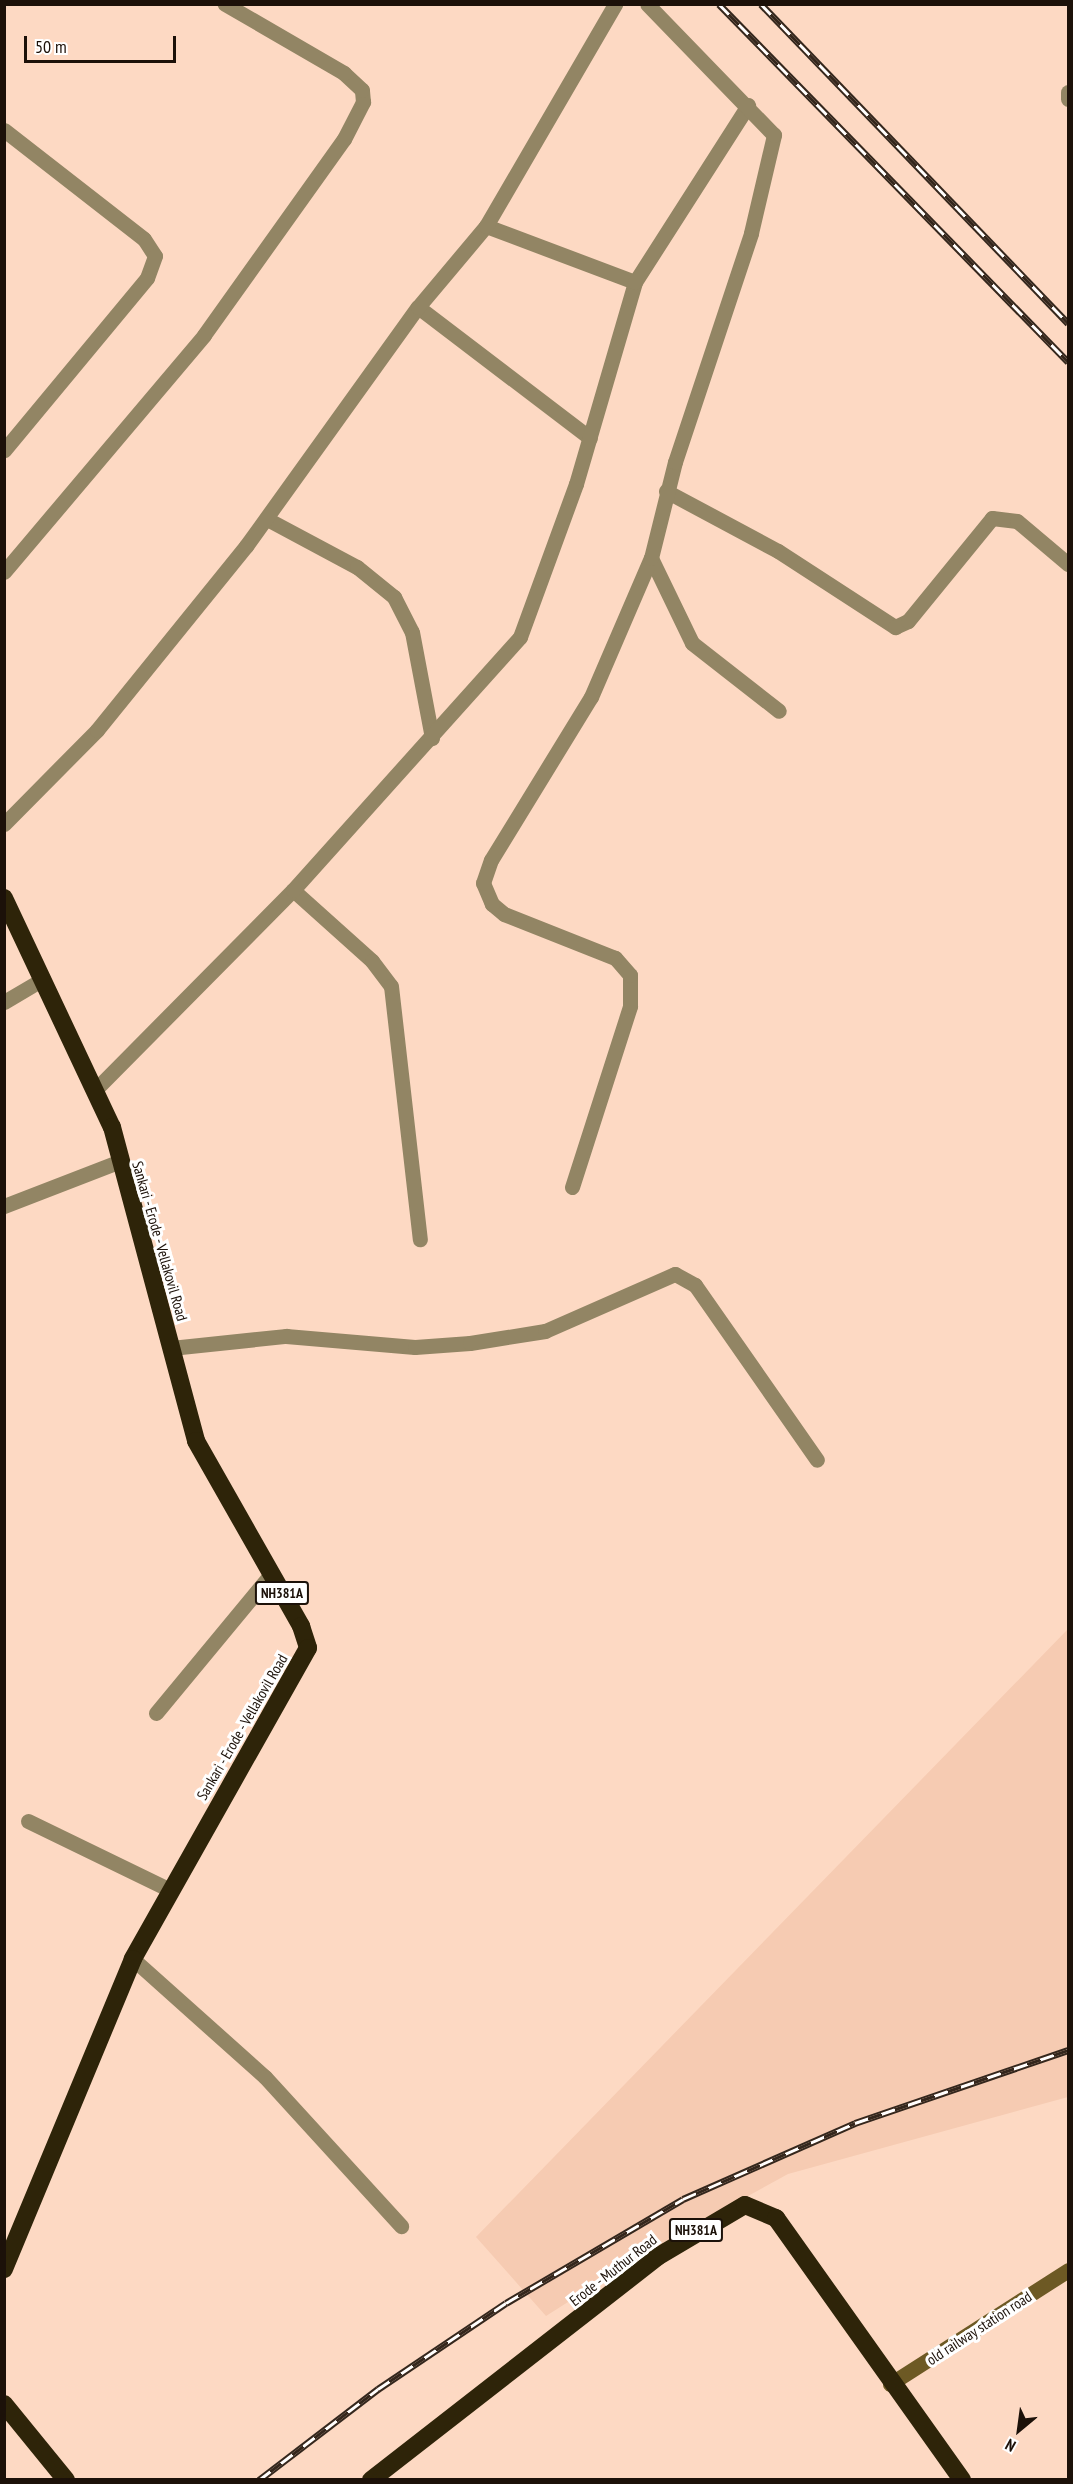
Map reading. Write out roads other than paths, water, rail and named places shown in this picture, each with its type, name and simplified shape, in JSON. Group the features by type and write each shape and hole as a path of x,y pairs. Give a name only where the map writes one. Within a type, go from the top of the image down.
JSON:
{"highway":[{"name":"Sankari - Erode - Vellakovil Road","path":"4,898 112,1126 118,1162 196,1442 272,1574 308,1648 133,1959 4,2269"},
{"name":"Erode - Muthur Road","path":"371,2480 657,2257 745,2205 776,2218 890,2384 962,2480"},
{"path":"4,2404 66,2480"}],"street":[{"path":"4,572 204,335 360,109 362,90 350,77 225,4"},
{"path":"4,824 97,730 267,519 418,308 486,226 615,4"},
{"path":"572,1187 630,1006 630,975 615,958 504,914 492,904 483,882 490,860 591,697 651,558 666,491 751,233 773,147 769,125 647,4"},
{"path":"1068,92 1068,99"},
{"path":"95,1090 294,890 520,637 590,438 635,282 748,105"},
{"path":"4,130 144,239 156,256 147,278 4,450"},
{"path":"486,226 635,282"},
{"path":"418,308 590,438"},
{"path":"666,491 778,551 895,627 908,621 992,518 1017,521 1068,564"},
{"path":"267,519 357,567 394,597 412,632 432,738"},
{"path":"651,558 692,642 779,711"},
{"path":"294,890 372,960 391,986 420,1239"},
{"path":"4,1002 43,979"},
{"path":"4,1206 118,1162"},
{"path":"171,1348 286,1336 415,1347 470,1343 545,1331 675,1274 695,1285 818,1460"},
{"path":"156,1713 272,1574"},
{"path":"28,1821 170,1890"},
{"path":"133,1959 265,2077 401,2226"},
{"name":"old railway station road","path":"890,2384 1068,2270"}],"railway":[{"path":"719,4 1068,362"},
{"path":"761,4 1068,323"},
{"path":"259,2480 378,2389 506,2303 683,2199 855,2123 1068,2050"}]}
